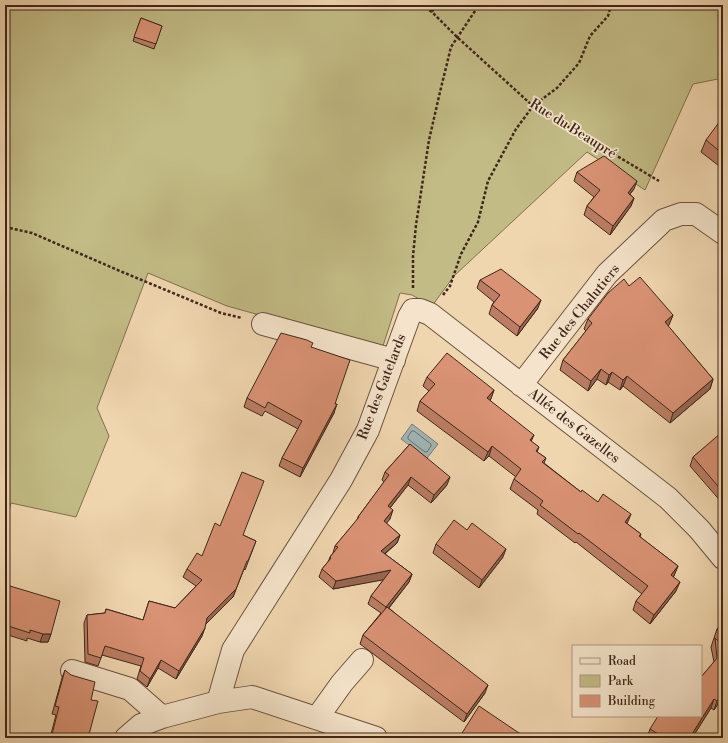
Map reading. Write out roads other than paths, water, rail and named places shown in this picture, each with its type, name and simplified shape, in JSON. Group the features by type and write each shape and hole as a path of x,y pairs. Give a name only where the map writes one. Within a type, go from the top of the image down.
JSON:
{"street":[{"name":"Rue des Chalutiers","path":"521,386 607,274 664,220 681,214 696,214 723,233"},
{"name":"Allée des Gazelles","path":"413,310 420,310 430,314 521,386 668,498 699,529 723,558"},
{"name":"Rue des Gatelards","path":"218,702 233,650 342,480 368,430 408,317 413,310"},
{"path":"264,324 394,360"},
{"path":"317,718 333,695 362,660"},
{"path":"72,671 130,689 162,717"},
{"path":"126,738 141,725 162,717 218,702 252,697 376,738"}],"water":[{"path":"412,424 438,444 427,458 401,439"}]}
